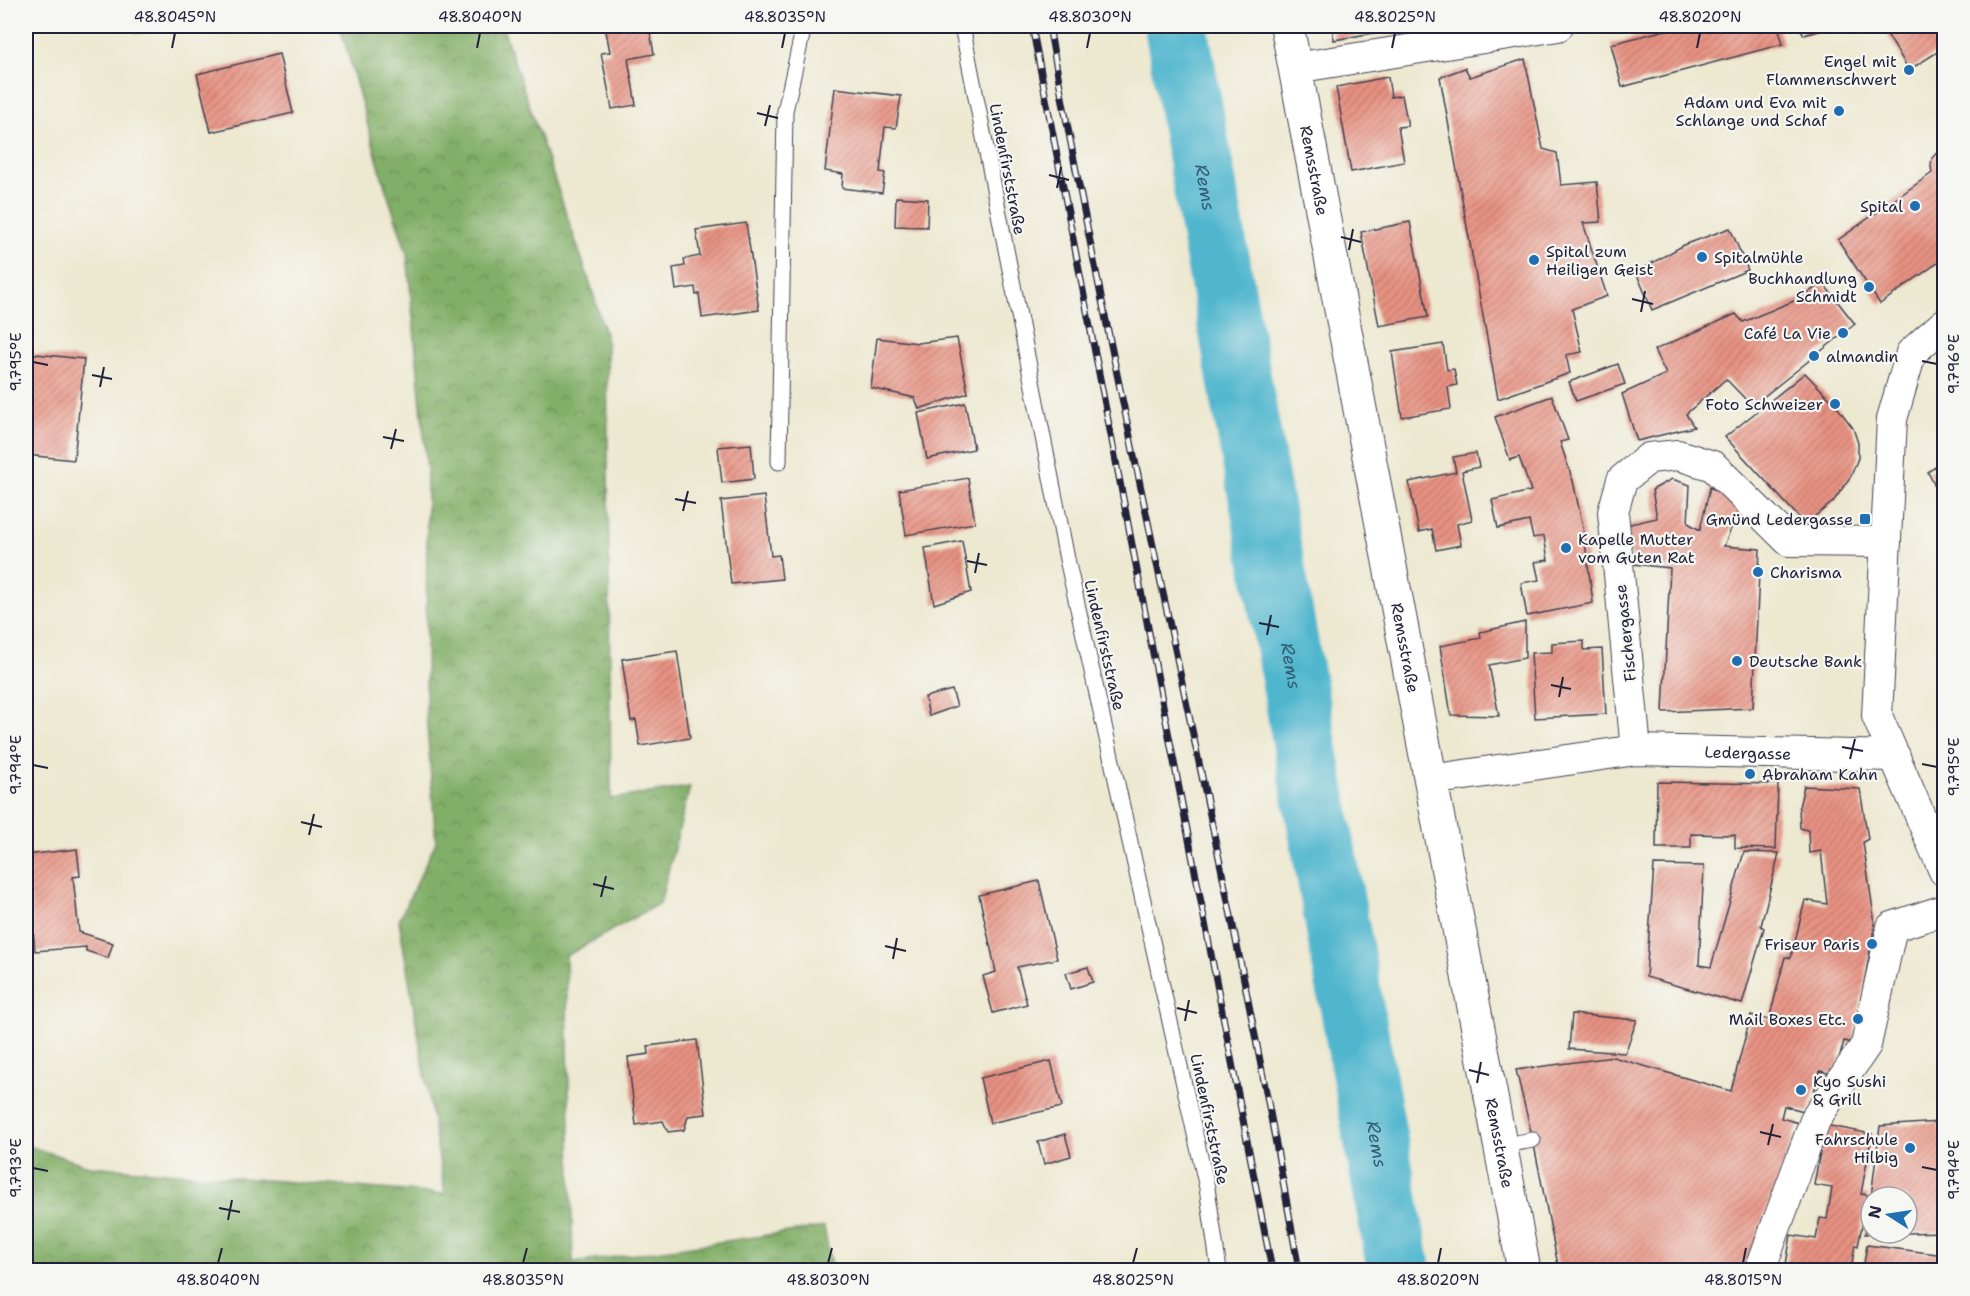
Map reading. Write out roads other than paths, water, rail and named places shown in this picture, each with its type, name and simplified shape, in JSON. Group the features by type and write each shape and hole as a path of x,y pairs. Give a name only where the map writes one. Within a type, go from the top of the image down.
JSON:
{"main road":[{"name":"Remsstraße","path":"1287,26 1524,1270"}],"street":[{"path":"1295,68 1512,29 1558,26"},
{"path":"1944,324 1911,353 1892,419 1877,716 1944,871"},
{"name":"Fischergasse","path":"1636,750 1613,512 1622,480 1649,458 1678,455 1713,466 1789,541 1886,542"},
{"path":"1430,780 1636,750"},
{"name":"Ledergasse","path":"1636,750 1895,756"},
{"path":"1760,1270 1816,1118 1866,1045 1892,927 1944,910"}],"lane":[{"path":"779,462 785,111 804,26"},
{"name":"Lindenfirststraße","path":"962,26 1067,559 1207,1188 1219,1270"},
{"path":"1500,1146 1533,1140"}],"waterway":[{"name":"Rems","path":"1176,26 1399,1270"}],"railway":[{"path":"1032,26 1272,1270"},
{"path":"1049,26 1109,337 1240,959 1299,1270"}],"place":[{"name":"Engel mit Flammenschwert","path":"1909,70"},
{"name":"Adam und Eva mit Schlange und Schaf","path":"1839,111"},
{"name":"Spital","path":"1915,206"},
{"name":"Spitalmühle","path":"1702,257"},
{"name":"Spital zum Heiligen Geist","path":"1534,260"},
{"name":"Buchhandlung Schmidt","path":"1869,287"},
{"name":"Café La Vie","path":"1843,333"},
{"name":"almandin","path":"1814,356"},
{"name":"Foto Schweizer","path":"1835,404"},
{"name":"Gmünd Ledergasse","path":"1865,519"},
{"name":"Kapelle Mutter vom Guten Rat","path":"1566,548"},
{"name":"Charisma","path":"1758,572"},
{"name":"Deutsche Bank","path":"1737,661"},
{"name":"Abraham Kahn","path":"1750,774"},
{"name":"Friseur Paris","path":"1872,944"},
{"name":"Mail Boxes Etc.","path":"1858,1019"},
{"name":"Kyo Sushi & Grill","path":"1801,1090"},
{"name":"Fahrschule Hilbig","path":"1910,1148"}]}
